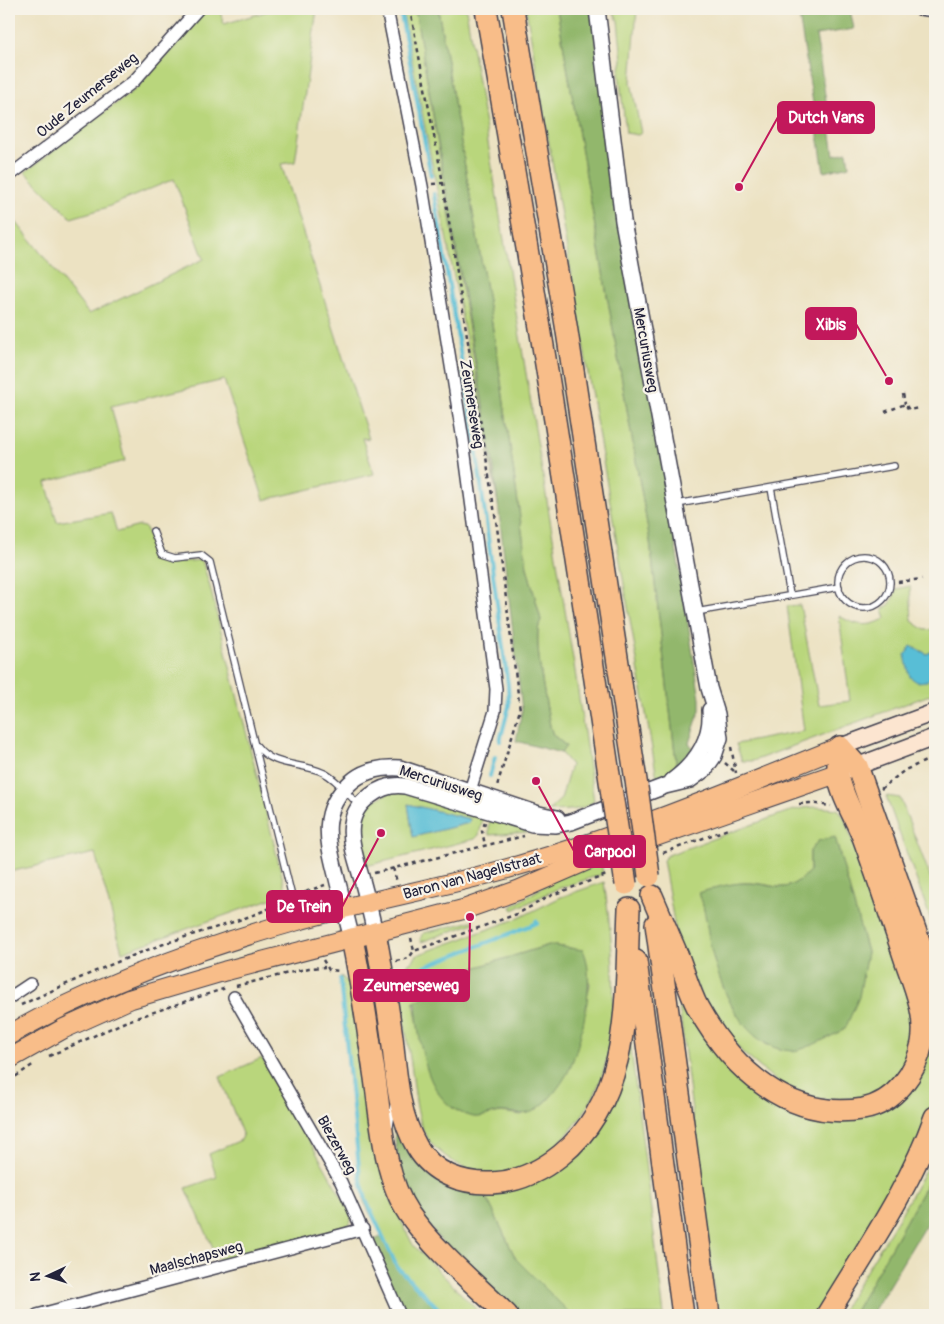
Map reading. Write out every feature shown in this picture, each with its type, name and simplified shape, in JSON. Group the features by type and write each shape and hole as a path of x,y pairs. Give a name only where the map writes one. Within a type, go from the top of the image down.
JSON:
{"highway":[{"path":"486,9 536,294 576,543 612,795 620,878 629,909 683,1315"},
{"path":"513,9 567,334 637,787 709,1315"},
{"path":"840,747 857,797 935,986"},
{"path":"651,886 697,1007 726,1050 749,1074 780,1097 806,1106 830,1111 873,1107 893,1095 905,1082 916,1063 922,1041 922,1014 857,797"},
{"path":"375,933 396,1076 405,1118 417,1147 432,1164 444,1173 458,1179 478,1183 499,1182 518,1178 550,1163 576,1142 588,1127 606,1096 622,1032 629,909"},
{"path":"352,939 386,1153 393,1177 408,1212 428,1237 507,1315"},
{"path":"827,1315 908,1178 928,1138 935,1118"}],"main road":[{"name":"Baron van Nagellstraat","path":"9,1035 51,1012 122,980 219,945 297,921 519,866 589,843 935,712"},
{"name":"Baron van Nagellstraat","path":"9,1059 63,1029 130,999 225,970 465,909 519,890 597,856 847,770 935,737"}],"street":[{"name":"Oude Zeumerseweg","path":"9,176 134,81 198,9"},
{"name":"Zeumerseweg","path":"387,9 422,186 460,421 496,689 495,711 468,798"},
{"name":"Mercuriusweg","path":"360,806 375,792 396,786 468,798 539,814 562,818 579,818 665,786 684,772 702,749 708,735 711,714 709,688 623,220 597,9"},
{"path":"919,9 935,11"},
{"name":"Mercuriusweg","path":"352,939 328,839 331,810 343,790 355,778 367,772 389,767 400,768 468,798"},
{"path":"360,806 352,822 351,841 375,933"},
{"path":"9,998 30,984"},
{"name":"Biezerweg","path":"234,996 341,1182 400,1315"},
{"name":"Maalschapsweg","path":"37,1315 362,1229"}],"lane":[{"path":"675,504 894,466"},
{"path":"771,488 790,595"},
{"path":"153,531 162,554 175,558 201,555 210,562 292,897"},
{"path":"863,556 879,561 890,575 890,583 884,599 870,608 854,606 847,602 839,587 838,578 847,563 863,556"},
{"path":"695,612 839,587"},
{"path":"254,742 260,751 281,763 324,773 360,806"},
{"path":"386,1153 396,1076"}],"path":[{"path":"903,394 905,404 909,410 919,408"},
{"path":"885,412 905,404"},
{"path":"890,583 922,579"},
{"path":"793,806 810,802 829,806 857,797 884,787 905,770 935,757"},
{"path":"657,855 731,828"},
{"path":"393,868 485,845"},
{"path":"381,964 409,958 414,951 517,914 552,895 620,878"},
{"path":"47,1057 94,1034 172,1005 230,987 309,968 325,967 334,972 358,968"},
{"path":"9,1081 39,1061"}],"green space":[{"path":"206,9 219,9 224,24 275,9 317,9 295,162 281,164 369,439 362,438 374,474 264,500 224,380 111,406 125,461 46,482 57,522 111,513 117,532 140,526 146,528 154,550 165,560 180,562 202,560 286,892 122,952 95,853 9,872 9,213 89,314 204,259 174,179 105,208 71,218 25,172 137,88"},
{"path":"402,9 415,9 499,509"},
{"path":"415,9 438,9 497,353 527,567 541,620 538,628 538,640 543,687 553,735 566,746 561,753 516,741 522,710 494,469"},
{"path":"438,9 466,9 575,671 594,801 590,805 579,809 548,811 561,799 571,765 561,753 566,746 553,735 543,687 538,640 538,628 541,620 527,567 497,353"},
{"path":"526,9 557,9 650,541 677,770 657,778"},
{"path":"557,9 591,9 700,699 700,710 689,743 693,748 677,770 650,541"},
{"path":"612,9 637,9 631,82 641,133 638,135 626,133 619,73 622,60 618,21"},
{"path":"798,9 850,10 854,29 816,35 834,155 847,152 849,166 824,172"},
{"path":"910,586 912,621 925,630 935,629 935,650 927,654 914,647 930,678 935,673 935,693 753,761 742,761 736,744 804,731 787,606 800,605 819,705 850,701 839,616 857,624 880,621 886,618 883,609 890,604 897,589"},
{"path":"394,790 484,814 479,835 475,839 366,866 357,852 356,822 364,806","holes":["408,804 470,819 469,823 413,837"]},
{"path":"886,796 900,798 935,889 935,931"},
{"path":"803,808 838,809 844,817 910,1001 913,1035 906,1060 891,1082 864,1098 820,1099 780,1084 743,1053 709,1013 678,945 663,860 668,855","holes":["835,838 867,952 845,1029 816,1042 767,1045 746,1025 724,988 714,961 705,912 699,893 740,883 756,883 779,887 792,885 810,871 810,851"]},
{"path":"492,815 540,831 489,835"},
{"path":"835,837 867,952 859,997 845,1029 797,1050 775,1048 760,1040 747,1028 728,998 715,965 699,893 739,883 786,887 801,879 810,871 810,851 818,841"},
{"path":"601,862 603,874 557,889 513,910 511,907 557,878"},
{"path":"604,882 613,960 614,988 610,1043 604,1068 596,1091 586,1110 557,1145 539,1159 519,1169 499,1174 477,1172 456,1163 438,1150 427,1137 421,1124 401,1000 401,968 412,962 417,955 519,918 561,897","holes":["549,945 576,949 590,984 576,1048 568,1071 547,1101 521,1115 501,1112 476,1117 459,1112 440,1094 424,1059 414,1003 471,969"]},
{"path":"473,921 475,923 421,942 420,939 424,933"},
{"path":"549,945 583,950 587,962 588,993 586,1011 578,1045 568,1072 550,1097 532,1112 523,1114 500,1112 474,1117 458,1111 445,1101 435,1088 428,1072 419,1037 416,1004 413,1003 471,969"},
{"path":"341,976 351,985 388,1194 413,1245 482,1315 444,1315 401,1271 364,1202 348,1074"},
{"path":"677,988 696,1022 774,1102 874,1113 931,1027 936,1075 932,1103 923,1133 894,1190 818,1315 717,1315"},
{"path":"629,1032 664,1315 572,1315 516,1259 485,1194 514,1189 575,1153"},
{"path":"262,1058 352,1215 350,1224 339,1229 220,1263 186,1188 217,1177 209,1154 241,1140 243,1136 220,1077"},
{"path":"395,1116 401,1141 417,1162 433,1178 462,1191 485,1194 516,1259 572,1315 511,1315 448,1250 430,1227 415,1203 403,1177 396,1148"},
{"path":"935,1152 935,1169 853,1315 839,1315 901,1214"},
{"path":"935,1169 935,1209 871,1315 853,1315"},
{"path":"381,1237 401,1271 444,1315 404,1315 372,1241"}],"water":[{"path":"911,646 927,654 935,650 935,673 927,681 917,682 910,677 905,655"},
{"path":"408,804 470,819 469,823 413,837"}],"waterway":[{"path":"400,9 431,176"},
{"path":"434,194 476,448 508,685 509,706 500,741"},
{"path":"490,776 495,757"},
{"path":"406,974 537,923 536,921"},
{"path":"340,979 360,1177 366,1200 397,1267 445,1315"}],"place":[{"name":"Dutch Vans","path":"739,187"},
{"name":"Xibis","path":"889,381"},
{"name":"Carpool","path":"536,781"},
{"name":"De Trein","path":"381,833"},
{"name":"Zeumerseweg","path":"470,917"}]}
